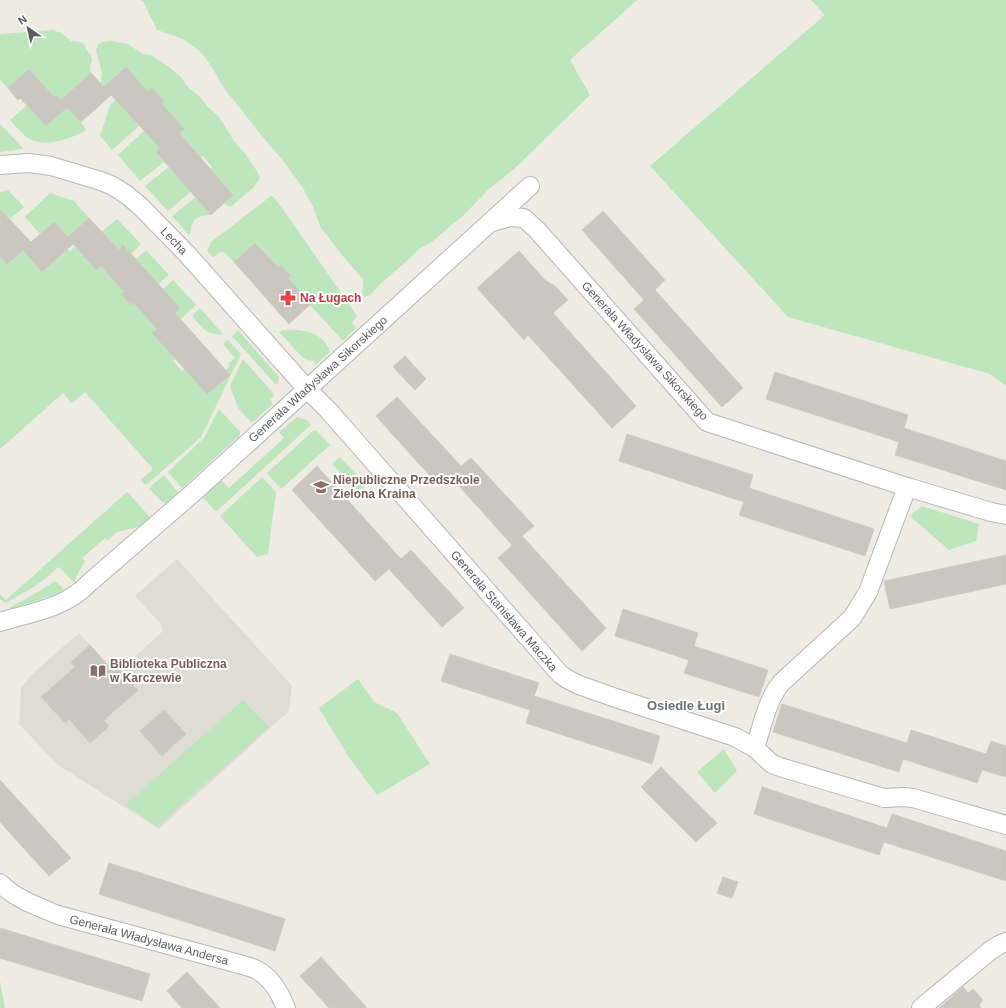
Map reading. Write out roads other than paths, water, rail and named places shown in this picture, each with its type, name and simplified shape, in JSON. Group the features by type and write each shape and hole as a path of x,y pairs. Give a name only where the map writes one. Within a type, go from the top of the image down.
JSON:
{"street":[{"name":"Lecha","path":"0,165 29,163 50,166 101,181 113,186 127,195 140,206 187,254 307,389"},
{"name":"Generała Władysława Sikorskiego","path":"0,622 58,604 83,590 88,584 164,519 530,186"},
{"name":"Generała Władysława Sikorskiego","path":"489,223 510,216 524,218 707,422 907,488 1006,515"},
{"name":"Generała Stanisława Maczka","path":"307,389 560,674 567,679 579,685 613,697 735,737 755,748 772,764 780,768 884,798 912,798 1006,825"},
{"path":"755,748 765,715 777,687 852,618 864,600 907,488"},
{"name":"Generała Władysława Andersa","path":"0,883 17,897 58,915 257,970 269,979 280,994 286,1008"},
{"path":"921,1008 991,950 1006,942"}],"place":[{"name":"Na Ługach","path":"288,298"},
{"name":"Niepubliczne Przedszkole Zielona Kraina","path":"321,487"},
{"name":"Biblioteka Publiczna w Karczewie","path":"98,671"}],"district":[{"name":"Osiedle Ługi","path":"686,705"}]}
